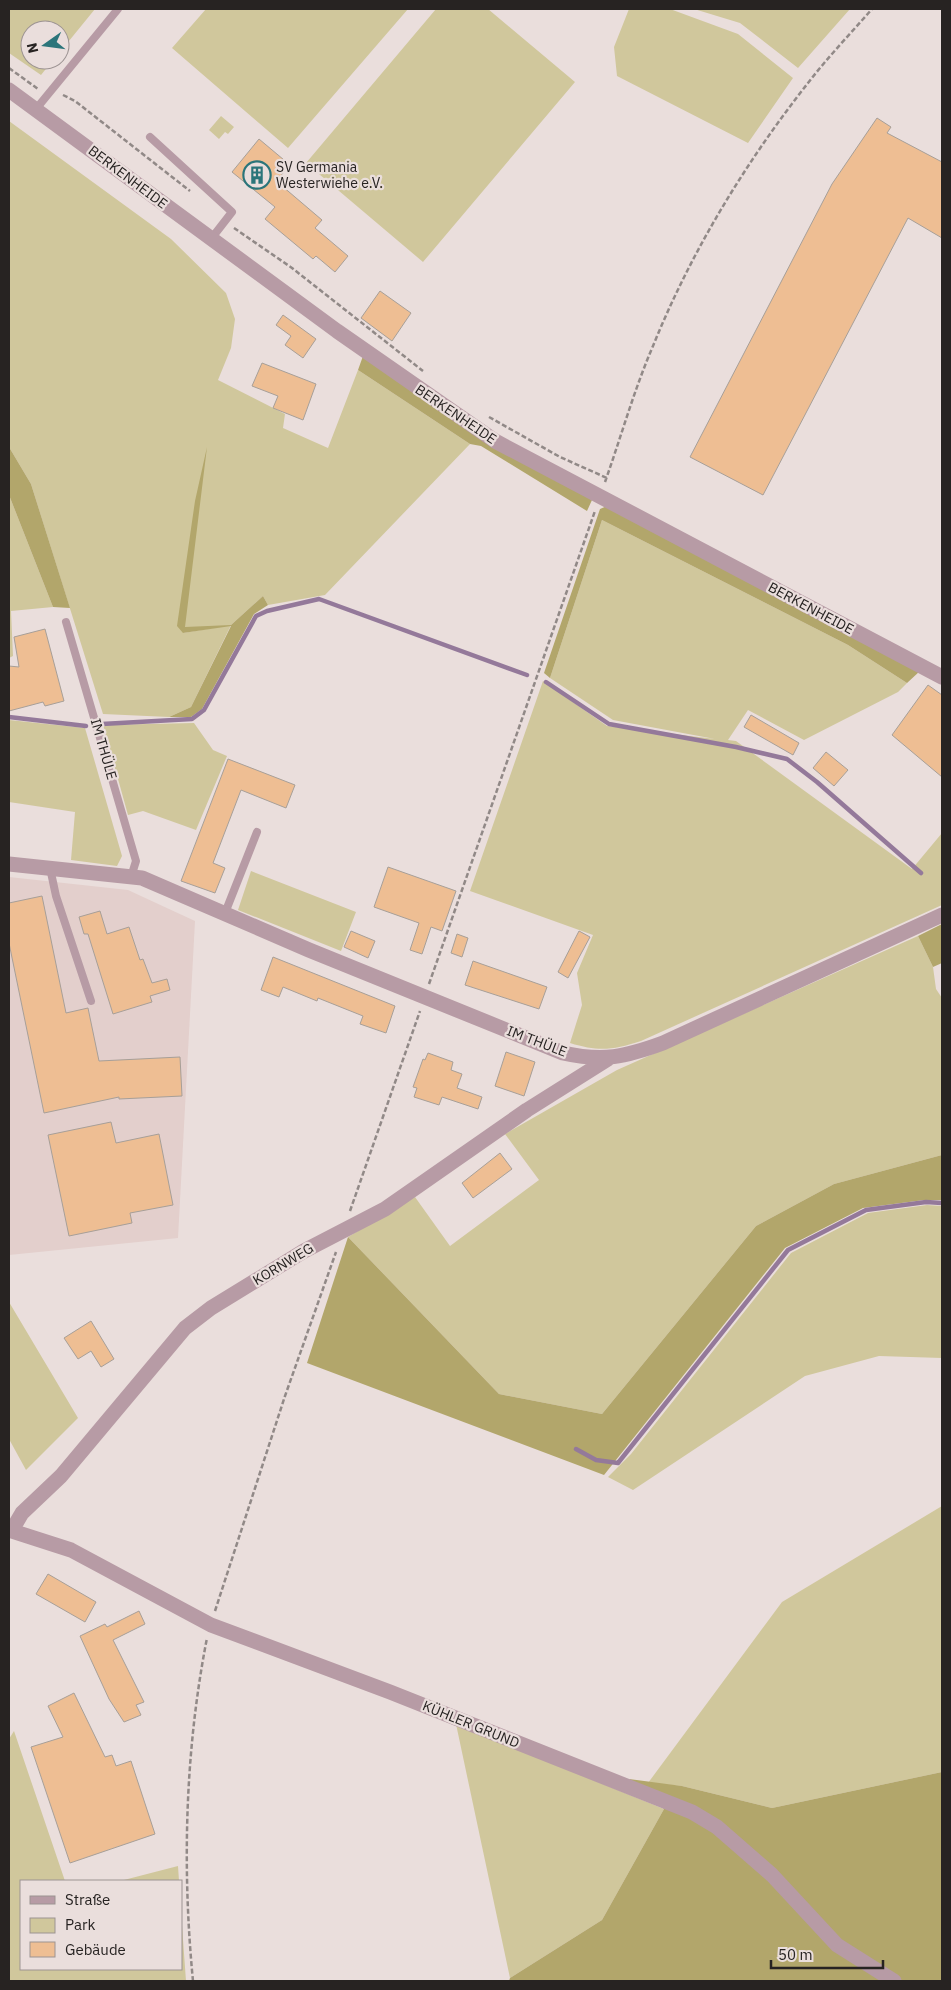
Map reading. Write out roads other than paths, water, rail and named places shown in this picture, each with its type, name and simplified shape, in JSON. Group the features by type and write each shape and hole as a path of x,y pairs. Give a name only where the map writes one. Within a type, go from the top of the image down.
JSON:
{"street":[{"name":"BERKENHEIDE","path":"9,90 337,331 494,441 942,677"},
{"name":"IM THÜLE","path":"9,864 142,878 563,1053 587,1058 608,1059 629,1055 663,1043 942,915"},
{"name":"KORNWEG","path":"10,1530 22,1513 61,1476 185,1328 211,1308 295,1256 385,1209 526,1110 608,1059"},
{"name":"KÜHLER GRUND","path":"10,1530 71,1550 210,1625 390,1692 692,1812 717,1827 772,1875 837,1945 894,1981"}],"lane":[{"path":"36,109 118,9"},
{"path":"150,137 232,212 211,239"},
{"name":"IM THÜLE","path":"66,622 136,861 131,877"},
{"path":"225,914 257,832"},
{"path":"50,868 56,896 91,1001"}],"waterway":[{"path":"102,724 192,719 204,710 256,616 267,611 319,599 527,675"},
{"path":"546,682 609,724 736,747 787,759 817,782 921,873"},
{"path":"9,717 86,726"},
{"path":"576,1449 596,1460 618,1463 788,1250 866,1210 926,1202 942,1203"}],"place":[{"name":"SV Germania Westerwiehe e.V.","path":"257,175"}]}
